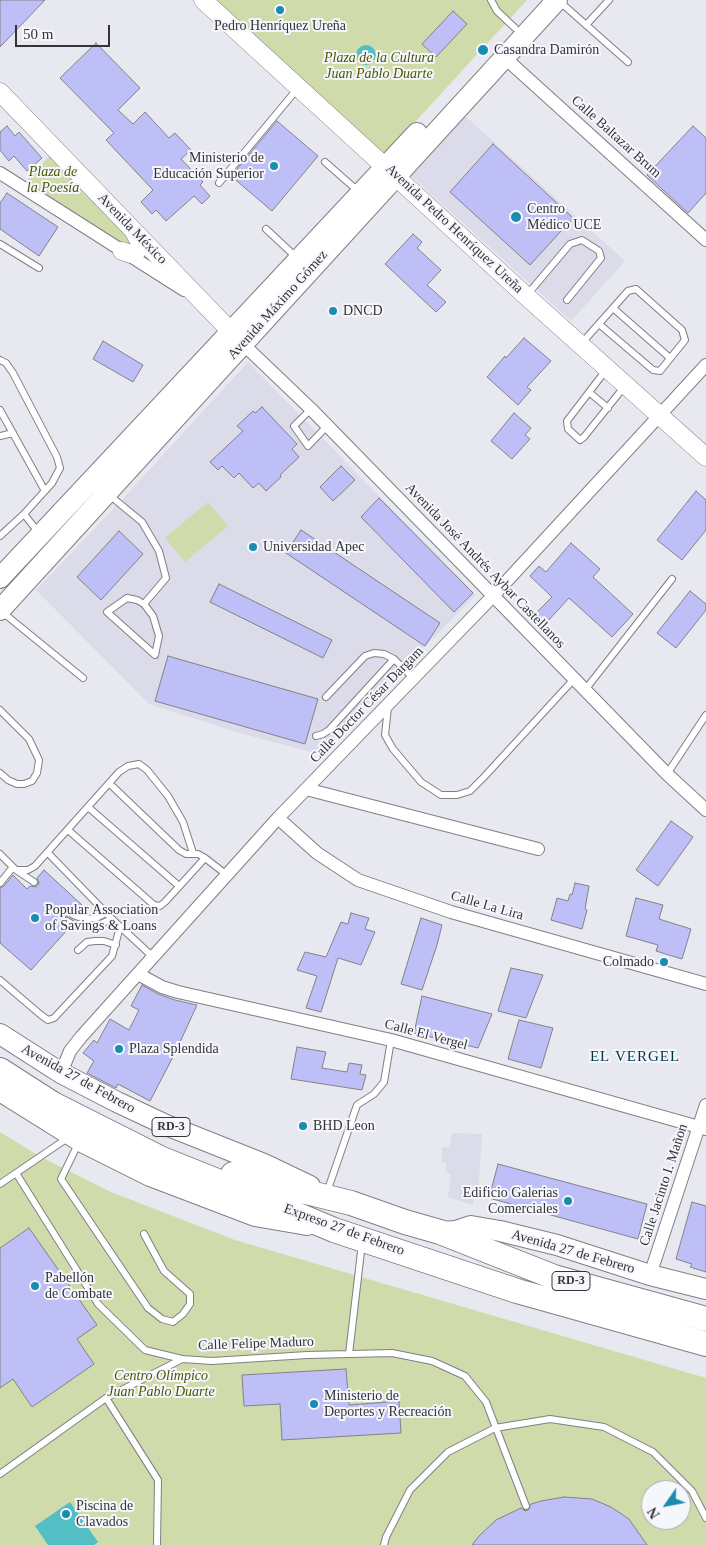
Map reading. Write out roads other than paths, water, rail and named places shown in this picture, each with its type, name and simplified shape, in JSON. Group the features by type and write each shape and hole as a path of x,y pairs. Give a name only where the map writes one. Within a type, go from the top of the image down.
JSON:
{"highway":[{"name":"Expreso 27 de Febrero","path":"0,1054 71,1100 151,1139 230,1174 351,1203 405,1222 448,1232 554,1277 706,1319"},
{"name":"Expreso 27 de Febrero","path":"0,1070 53,1104 162,1160 334,1230 517,1291 706,1344"},
{"path":"448,1232 706,1304"}],"main road":[{"name":"Avenida Pedro Henríquez Ureña","path":"203,0 526,296 706,457"},
{"name":"Avenida Máximo Gómez","path":"0,578 40,535 237,338 391,171 541,0"},
{"name":"Avenida Máximo Gómez","path":"0,610 107,493 237,338 299,259 361,193 391,171 504,58 557,0"},
{"name":"Avenida México","path":"0,92 237,338"},
{"path":"122,251 131,254 140,247 139,241 132,229"},
{"name":"Avenida 27 de Febrero","path":"0,1034 61,1073 117,1102 166,1125 264,1164 351,1203"},
{"name":"RD-3","path":"0,1091 75,1138 150,1176 255,1216 334,1230"},
{"name":"Avenida 27 de Febrero","path":"448,1232 470,1226 500,1231 556,1245 650,1275 706,1289"}],"street":[{"name":"Calle Baltazar Brum","path":"504,58 706,240"},
{"path":"1,176 203,302"},
{"name":"Avenida José Andrés Aybar Castellanos","path":"237,338 312,409 667,774 706,810"},
{"name":"Calle Doctor César Dargam","path":"61,1073 70,1051 278,818 493,596 706,365"},
{"path":"306,789 538,848"},
{"name":"Calle La Lira","path":"278,818 317,853 358,880 451,912 706,984"},
{"name":"Calle El Vergel","path":"138,974 162,987 178,992 391,1040 702,1128"},
{"name":"Calle Jacinto I. Mañon","path":"650,1275 702,1128 706,1105"}],"lane":[{"path":"485,0 515,28"},
{"path":"491,0 497,11"},
{"path":"557,0 628,62"},
{"path":"586,25 608,0"},
{"path":"219,183 299,88"},
{"path":"325,162 361,193"},
{"path":"266,229 299,259"},
{"path":"526,296 570,244 582,240 599,251 600,258 568,300"},
{"path":"0,244 39,268"},
{"path":"580,344 628,291 636,289 682,330 685,340 660,371 653,370 599,324"},
{"path":"613,308 670,358"},
{"path":"0,360 6,363 13,373 57,457 60,468 58,475 45,491 0,536"},
{"path":"607,369 567,421 568,429 580,440 625,385"},
{"path":"590,393 608,408"},
{"path":"312,409 294,426 308,446 328,426"},
{"path":"0,410 45,491"},
{"path":"0,436 13,433"},
{"path":"107,493 142,522 159,550 166,578 144,604"},
{"path":"24,514 40,535"},
{"path":"585,690 672,578"},
{"path":"127,598 144,604 153,616 158,628 159,636 155,655 107,612 127,598"},
{"path":"0,610 83,678"},
{"path":"326,698 365,656 374,653 384,654 394,659 413,678"},
{"path":"316,736 329,730 394,659"},
{"path":"389,704 385,735 393,749 421,782 440,795 457,795 470,791 484,778 574,679"},
{"path":"0,710 28,738 40,760 37,774 32,781 24,784 8,780 0,773"},
{"path":"667,774 706,715"},
{"path":"15,868 28,870 35,866 119,772 128,766 139,764 147,770 168,796 183,822 192,853"},
{"path":"109,784 179,850 186,854 192,853 205,858 227,875"},
{"path":"88,807 179,886"},
{"path":"68,830 154,905 160,906 205,858"},
{"path":"48,853 120,927 153,957"},
{"path":"0,854 34,882"},
{"path":"0,884 15,868"},
{"path":"73,915 84,919 96,918 106,913"},
{"path":"67,921 77,927 86,927 98,925 112,919"},
{"path":"1,983 48,1020 54,1018 101,970 112,956 120,927"},
{"path":"78,950 87,942 104,941 116,945"},
{"path":"326,1193 357,1105 374,1094 384,1082 391,1040"},
{"path":"0,1184 75,1138"},
{"path":"75,1138 61,1179 148,1308 162,1319 173,1322 183,1314 190,1304 190,1294 164,1271 144,1234"},
{"name":"Calle Felipe Maduro","path":"16,1173 98,1304 145,1350 182,1359 212,1361 307,1355 392,1353 432,1361 465,1376 486,1402 526,1506"},
{"path":"349,1354 362,1238"},
{"path":"0,1474 106,1398 182,1359"},
{"path":"106,1398 158,1480 157,1545"},
{"path":"384,1545 410,1490 448,1452 495,1428 550,1419 604,1427 653,1452 692,1491 706,1518"}],"water":[{"path":"366,45 373,48 376,55 373,62 366,65 359,62 356,55 359,48"},
{"name":"Piscina de Clavados","path":"70,1502 98,1542 94,1545 48,1545 35,1526"}],"place":[{"name":"Pedro Henríquez Ureña","path":"280,10"},
{"name":"Casandra Damirón","path":"483,50"},
{"name":"Ministerio de Educación Superior","path":"274,166"},
{"name":"Centro Médico UCE","path":"516,217"},
{"name":"DNCD","path":"333,311"},
{"name":"Universidad Apec","path":"253,547"},
{"name":"Popular Association of Savings & Loans","path":"35,918"},
{"name":"Colmado","path":"664,962"},
{"name":"Plaza Splendida","path":"119,1049"},
{"name":"BHD Leon","path":"303,1126"},
{"name":"Edificio Galerias Comerciales","path":"568,1201"},
{"name":"Pabellón de Combate","path":"35,1286"},
{"name":"Ministerio de Deportes y Recreación","path":"314,1404"},
{"name":"Piscina de Clavados","path":"66,1514"}],"district":[{"name":"EL VERGEL","path":"635,1057"}],"park label":[{"name":"Plaza de la Cultura Juan Pablo Duarte","path":"379,66"},
{"name":"Plaza de la Poesía","path":"53,180"},
{"name":"Centro Olímpico Juan Pablo Duarte","path":"161,1384"}]}
